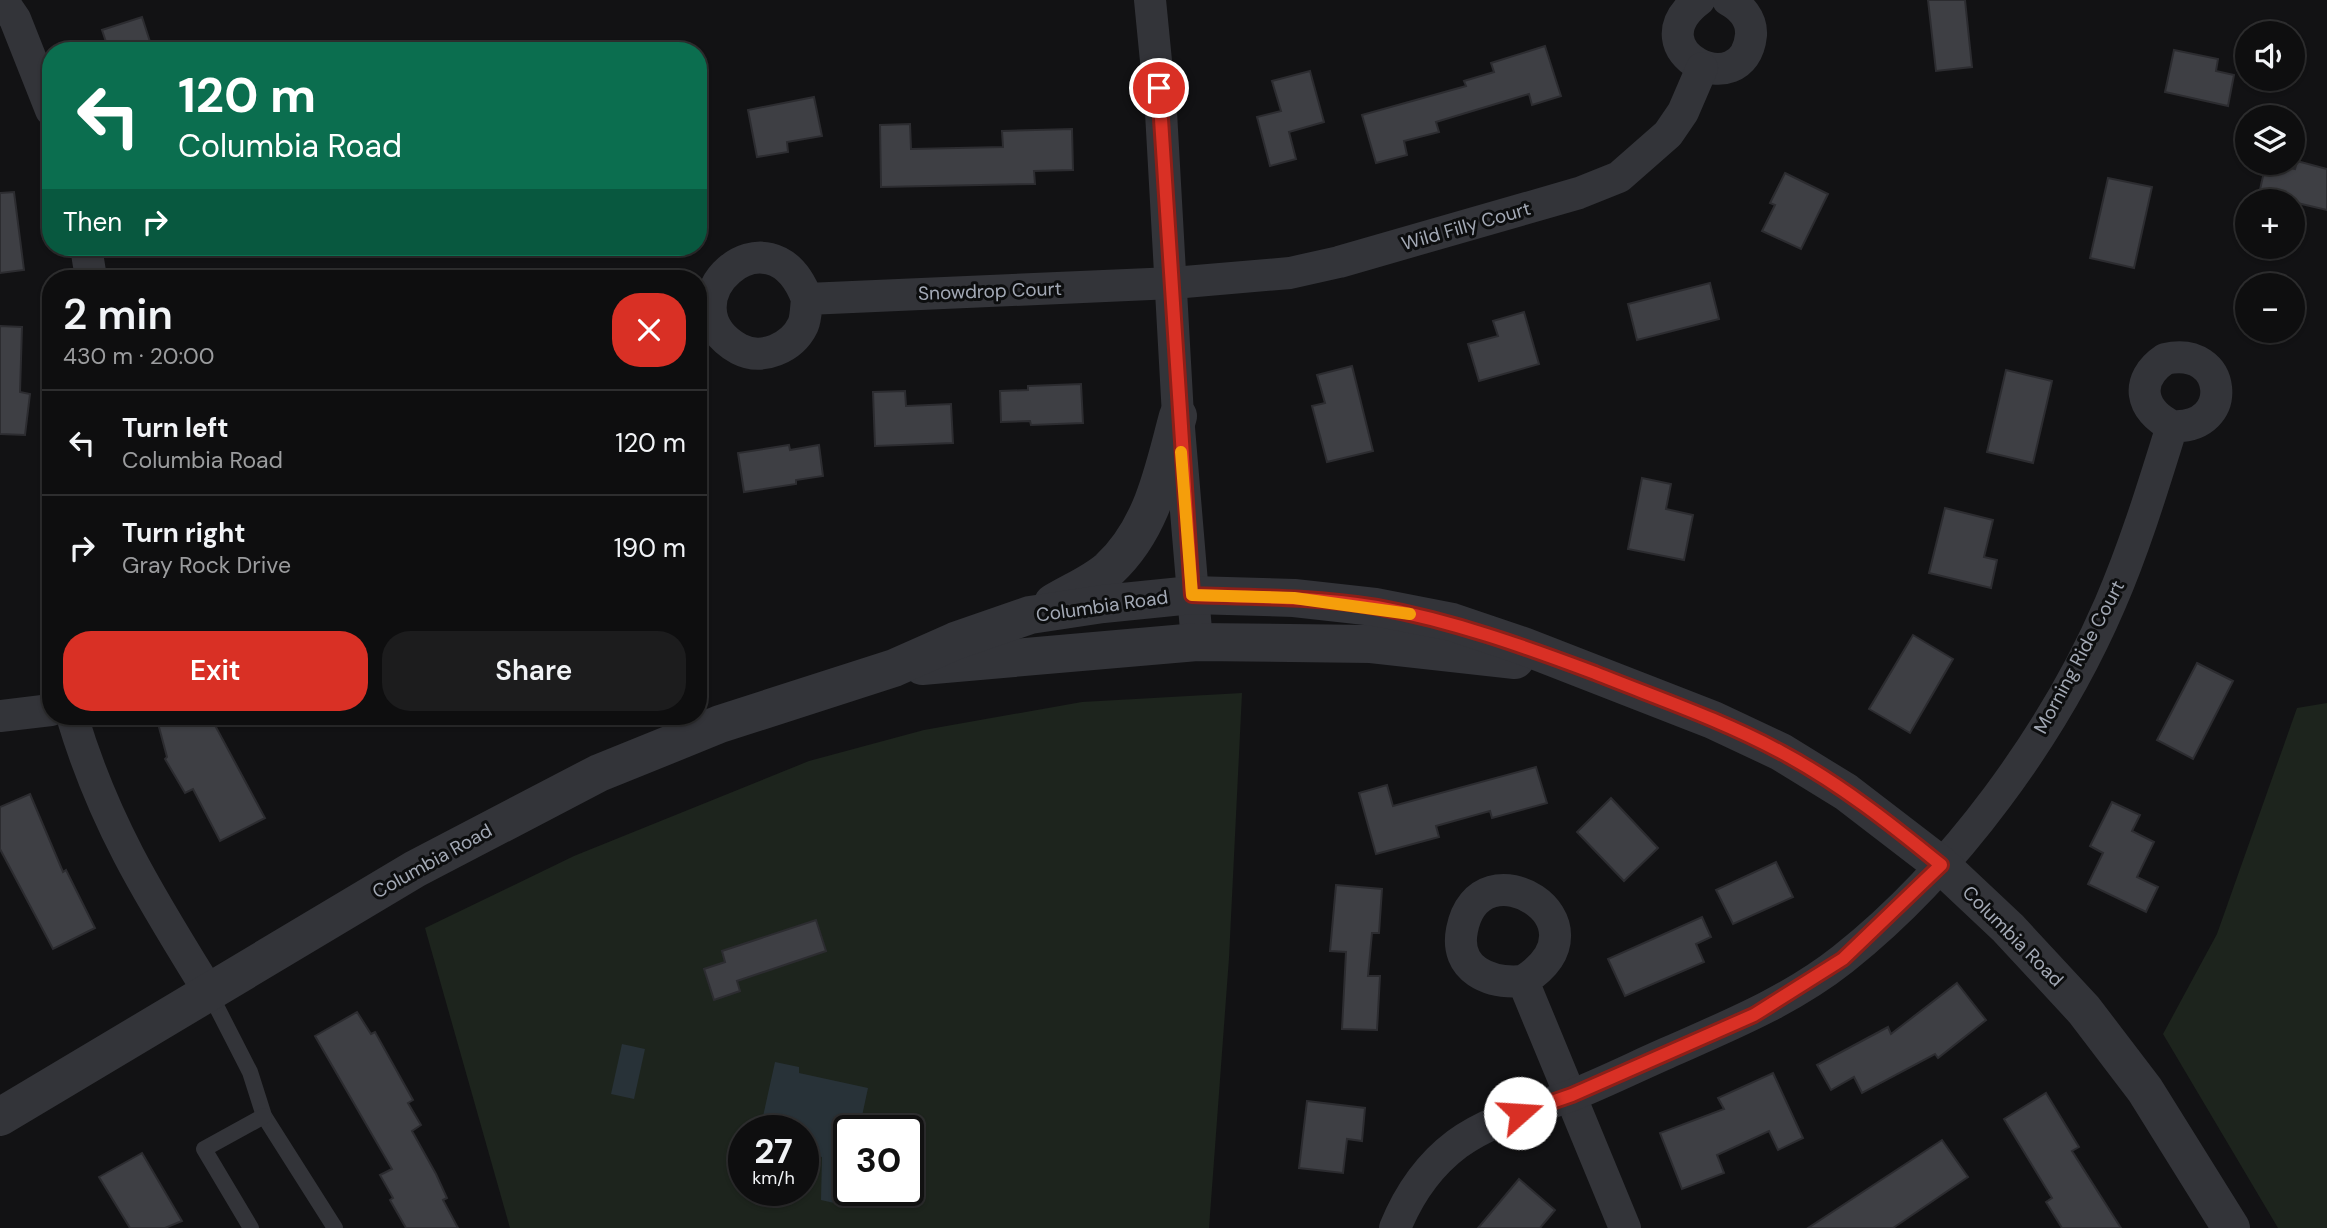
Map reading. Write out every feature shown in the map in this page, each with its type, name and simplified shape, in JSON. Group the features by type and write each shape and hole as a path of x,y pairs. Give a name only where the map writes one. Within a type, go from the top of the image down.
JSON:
{"street":[{"path":"2,0 15,19 42,87"},
{"path":"1150,0 1173,283 1178,416 1197,642"},
{"path":"1699,0 1686,10 1679,26 1679,44 1688,59 1702,68 1722,69 1740,60 1750,45 1751,29 1747,16 1728,0"},
{"name":"Wild Filly Court","path":"1173,283 1306,270 1579,193 1619,177 1668,134 1683,112 1702,68"},
{"name":"Snowdrop Court","path":"807,299 1173,283"},
{"path":"1030,615 1108,569 1129,546 1154,503 1178,416"},
{"name":"Morning Ride Court","path":"1395,1228 1404,1207 1427,1172 1457,1144 1495,1122 1572,1095 1754,1015 1843,959 1941,865 2019,766 2071,680 2109,607 2139,534 2172,426"},
{"name":"Columbia Road","path":"0,1117 415,870 599,774 720,724 894,668 955,641 1030,615 1192,595 1294,598 1388,609 1452,622 1603,676 1713,720 1781,752 1846,792 1941,865 2008,928 2084,1010 2145,1090 2231,1228"},
{"name":"Columbia Road","path":"894,668 1197,642 1371,645 1519,661 1603,676"},
{"path":"0,716 42,711"},
{"path":"75,725 88,771 132,866 209,992"},
{"path":"1523,981 1625,1228"}],"lane":[{"path":"209,992 250,1072 264,1116 335,1228"},
{"path":"251,1228 204,1149 264,1116"}],"shaded area":[{"path":"1242,693 1229,958 1209,1228 510,1228 425,928 574,856 809,761 924,730 1082,702"},
{"path":"2327,703 2327,1228 2278,1228 2163,1034 2217,934 2297,708"},
{"path":"622,1044 645,1049 634,1099 611,1094"},
{"path":"775,1062 799,1067 799,1073 868,1088 862,1115 833,1115 833,1203 821,1200 819,1115 763,1115"}],"building":[{"path":"1928,0 1965,0 1972,67 1936,71"},
{"path":"142,17 150,42 106,42 102,30"},
{"path":"1545,46 1561,96 1532,105 1529,94 1436,122 1439,132 1404,141 1407,155 1376,163 1362,115 1466,86 1464,81 1494,72 1491,63"},
{"path":"2174,50 2218,59 2216,71 2234,75 2228,106 2165,92"},
{"path":"1310,71 1324,122 1289,132 1296,159 1270,166 1257,117 1281,111 1272,81"},
{"path":"814,97 822,136 787,142 788,152 757,157 748,110"},
{"path":"910,124 911,149 1003,147 1002,131 1072,129 1073,170 1034,171 1035,184 881,187 880,125"},
{"path":"2305,163 2327,169 2327,210 2305,205 2305,189 2260,189 2263,175 2305,175"},
{"path":"1785,173 1828,194 1801,249 1762,231 1775,205 1770,203"},
{"path":"2108,178 2152,187 2134,268 2090,258"},
{"path":"14,192 24,270 0,273 0,193"},
{"path":"1710,283 1719,319 1637,340 1628,304"},
{"path":"1524,312 1539,364 1479,381 1468,344 1498,336 1493,321"},
{"path":"0,326 22,327 20,392 30,394 25,435 0,434"},
{"path":"1352,366 1373,451 1327,462 1312,406 1325,403 1317,375"},
{"path":"2006,370 2052,381 2033,463 1987,452"},
{"path":"1081,384 1083,423 1031,425 1030,421 1001,422 1000,391 1028,390 1028,386"},
{"path":"905,391 906,406 951,404 953,443 875,446 873,392"},
{"path":"789,445 790,450 819,445 823,476 796,480 796,484 744,492 738,453"},
{"path":"1642,478 1671,484 1666,509 1693,515 1684,560 1628,549"},
{"path":"1945,508 1993,520 1984,557 1997,560 1991,588 1929,573"},
{"path":"1913,635 1953,659 1910,733 1869,709"},
{"path":"2197,663 2233,681 2193,759 2157,740"},
{"path":"158,725 215,725 265,818 220,841 193,789 185,793 165,759 167,757"},
{"path":"1536,767 1547,803 1492,818 1490,811 1436,826 1439,837 1376,854 1359,793 1387,785 1393,806"},
{"path":"30,794 63,872 66,870 95,928 53,949 0,849 0,807"},
{"path":"1611,798 1658,848 1624,881 1577,832"},
{"path":"2112,802 2140,815 2132,831 2154,842 2137,877 2158,887 2146,912 2088,884 2103,853 2090,846"},
{"path":"1776,862 1793,897 1733,924 1716,890"},
{"path":"1336,885 1382,889 1379,933 1372,933 1368,976 1380,976 1377,1030 1342,1029 1346,952 1330,951"},
{"path":"1702,917 1711,937 1696,944 1704,962 1625,996 1608,959"},
{"path":"816,920 826,951 737,981 740,991 714,1000 704,969 725,962 722,951"},
{"path":"1957,983 1986,1020 1938,1058 1935,1054 1862,1093 1854,1077 1831,1090 1817,1065 1888,1027 1891,1034"},
{"path":"357,1012 371,1034 375,1032 413,1100 408,1103 421,1125 412,1131 436,1174 447,1198 443,1200 458,1228 406,1228 390,1200 393,1198 380,1175 392,1169 315,1036"},
{"path":"1773,1073 1803,1138 1778,1150 1769,1131 1717,1155 1724,1173 1682,1189 1660,1133 1724,1109 1718,1098"},
{"path":"2046,1093 2079,1147 2072,1151 2121,1228 2062,1228 2046,1202 2052,1198 2004,1119"},
{"path":"1307,1101 1365,1108 1362,1141 1347,1139 1343,1173 1299,1168"},
{"path":"1942,1140 1968,1177 1893,1228 1808,1228"},
{"path":"142,1153 182,1221 165,1228 130,1228 99,1177"},
{"path":"1519,1179 1555,1210 1540,1228 1478,1228"}],"slow traffic":[{"path":"1181,452 1192,595 1294,598 1375,607 1410,614"}],"route":[{"path":"1159,88 1173,283 1178,416 1192,595 1294,598 1375,607 1452,622 1523,646 1713,720 1781,752 1846,792 1941,865 1843,959 1800,988 1754,1015 1572,1095 1520,1113"}]}
